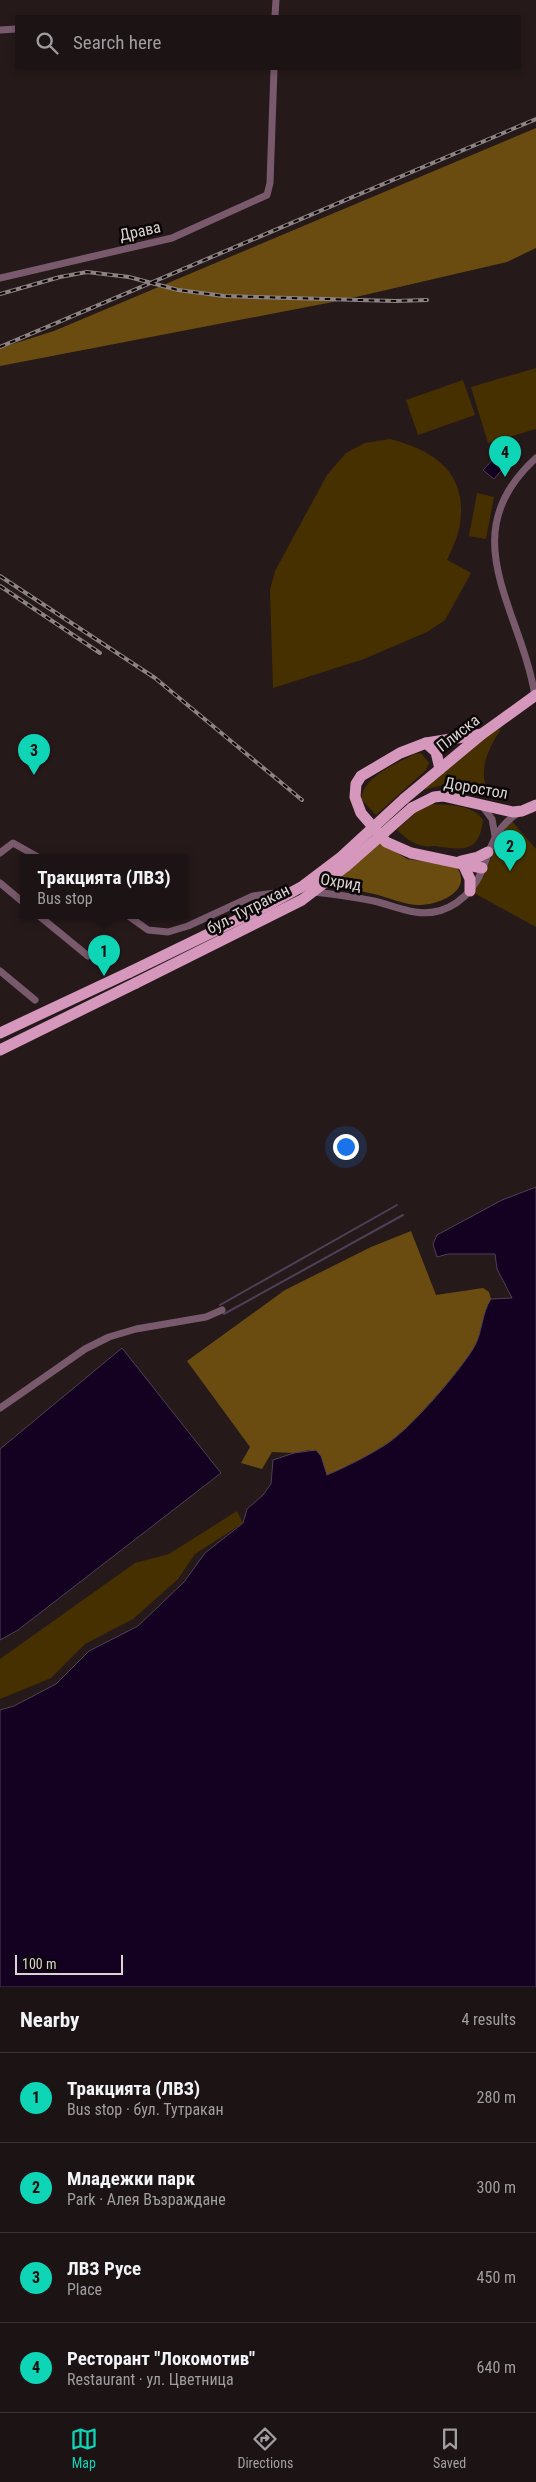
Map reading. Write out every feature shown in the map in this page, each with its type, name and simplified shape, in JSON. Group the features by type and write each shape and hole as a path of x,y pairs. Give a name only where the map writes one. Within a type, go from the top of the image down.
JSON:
{"main road":[{"name":"Плиска","path":"404,799 482,734 536,696"},
{"path":"482,734 426,743 400,753 361,776 356,784 357,805 369,823 386,842 411,853 482,868"},
{"path":"426,743 436,752 440,769"},
{"name":"Доростол","path":"412,808 434,797 444,796 501,810 522,811 536,805"},
{"name":"бул. Тутракан","path":"0,1033 130,972 303,886 340,858 404,799"},
{"name":"бул. Тутракан","path":"0,1050 302,900 345,867 412,808"},
{"path":"458,863 488,852"},
{"path":"458,863 470,879 470,891"}],"street":[{"path":"275,15 276,0"},
{"path":"0,30 15,30"},
{"name":"Драва","path":"0,278 172,238 268,195 274,70"},
{"path":"536,458 515,479 503,500 498,514 494,547 503,596 532,672 536,696"},
{"path":"481,805 492,819 496,836"},
{"name":"Охрид","path":"133,919 148,930 168,932 188,926 253,896 285,891 349,896 412,912 439,911 462,900 470,891 496,836 507,821 522,811"},
{"path":"0,853 9,845 18,844 33,854"},
{"path":"0,883 20,900"},
{"path":"43,919 88,956"},
{"path":"0,971 35,1000"},
{"path":"0,1408 85,1349 109,1337 206,1317 222,1310"}],"shaded area":[{"path":"536,128 536,248 507,262 343,300 0,366 0,348 54,331"},
{"path":"536,368 536,429 488,443 471,387"},
{"path":"463,380 475,415 418,435 406,400"},
{"path":"390,439 421,450 434,457 453,478 459,491 461,506 460,524 447,560 471,573 445,620 427,632 364,659 273,688 270,590 275,571 327,475 346,453 365,443"},
{"path":"501,451 511,459 494,479 483,470"},
{"path":"477,493 494,497 486,539 469,536"},
{"path":"501,729 485,761 484,778 489,797 443,785 423,790 495,730"},
{"path":"421,753 429,763 426,770 376,815 361,799 368,783 390,767 414,754"},
{"path":"431,804 460,806 479,815 483,820 478,839 468,847 461,848 425,846 406,838 397,830 416,812"},
{"path":"510,819 536,849 536,927 474,893"},
{"path":"380,842 407,859 456,866 461,882 458,889 445,899 414,905 361,891 324,885"},
{"path":"536,1187 536,1987 0,1987 0,1710 14,1706 56,1684 89,1651 138,1626 184,1582 205,1553 243,1523 247,1509 263,1495 271,1484 273,1460 294,1453 316,1450 321,1456 327,1475 359,1460 388,1443 409,1425 446,1385 473,1349 479,1337 485,1311 491,1299 512,1298 497,1269 495,1254 448,1254 437,1257 433,1244 437,1235 502,1200"},
{"path":"411,1231 436,1295 483,1288 489,1292 491,1299 485,1311 479,1337 457,1372 434,1399 398,1435 373,1452 335,1472 327,1475 321,1456 309,1450 294,1453 272,1452 262,1469 241,1463 250,1447 187,1361 285,1290 371,1247"},
{"path":"122,1348 221,1473 18,1630 0,1640 0,1449"},
{"path":"237,1511 243,1523 195,1554 178,1579 133,1619 85,1644 51,1678 0,1699 0,1659 135,1563 169,1554"}],"waterway":[{"path":"220,1305 397,1205"},
{"path":"224,1314 403,1215"}],"railway":[{"path":"0,347 536,119"},
{"path":"0,294 60,277 87,272 129,277 178,290 224,296 395,301 427,300"},
{"path":"0,576 155,678 302,800"},
{"path":"0,586 100,653"}],"place":[{"name":"Ресторант \"Локомотив\"","path":"505,477"},
{"name":"ЛВЗ Русе","path":"34,775"},
{"name":"Младежки парк","path":"510,871"},
{"name":"Тракцията (ЛВЗ)","path":"104,976"}]}
